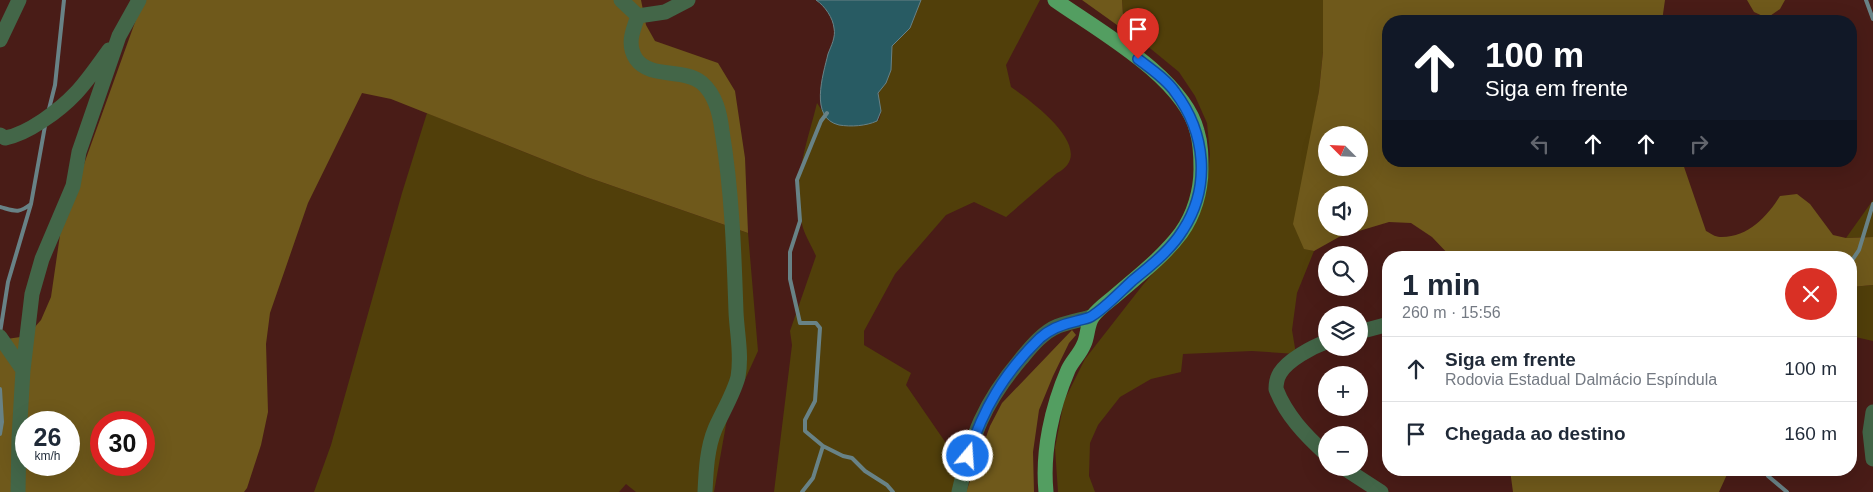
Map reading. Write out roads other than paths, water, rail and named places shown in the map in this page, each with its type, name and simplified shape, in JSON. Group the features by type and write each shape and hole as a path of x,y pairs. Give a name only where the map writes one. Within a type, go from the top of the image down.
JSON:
{"main road":[{"path":"1046,492 1044,478 1047,442 1056,403 1069,369 1084,344 1091,317 1164,254 1182,232 1193,212 1201,175 1201,154 1197,130 1187,109 1174,90 1131,53 1055,0"}],"street":[{"path":"0,40 20,0"},
{"path":"18,492 23,370 32,294 42,259 73,186 79,152 119,36 138,0"},
{"path":"621,0 638,16"},
{"path":"638,16 665,12 688,0"},
{"path":"638,16 631,37 631,51 640,64 652,70 692,78 702,83 711,93 719,110 725,147 732,214 736,314 740,359 738,379 714,430 705,492"},
{"path":"0,135 5,138 14,137 53,113 76,93 119,36"},
{"path":"960,492 976,431 992,398 1007,375 1041,337 1049,331 1057,326 1091,317"},
{"path":"1368,330 1382,326"},
{"path":"2,340 23,370"},
{"path":"1318,345 1287,365 1280,373 1276,389 1288,414 1302,432 1318,447"},
{"path":"1873,412 1870,432 1873,458"},
{"path":"1356,476 1381,492"}],"water":[{"path":"816,0 921,0 910,28 892,46 891,70 886,83 878,93 881,111 877,121 858,126 839,125 830,121 824,114 820,95 821,84 834,38 834,31 828,12"}],"waterway":[{"path":"49,109 55,85 64,0"},
{"path":"1866,0 1873,19"},
{"path":"827,113 821,121 797,180 800,221 790,252 790,279 800,323 816,323 820,328 815,401 805,420 805,431 823,446 843,456 852,458 865,471 887,485 893,492"},
{"path":"0,333 8,282 31,204 45,126"},
{"path":"0,207 16,211 31,204"},
{"path":"1857,253 1873,204"},
{"path":"0,389 2,422 0,434"},
{"path":"802,492 813,478 823,446"},
{"path":"1768,476 1787,492"}]}
